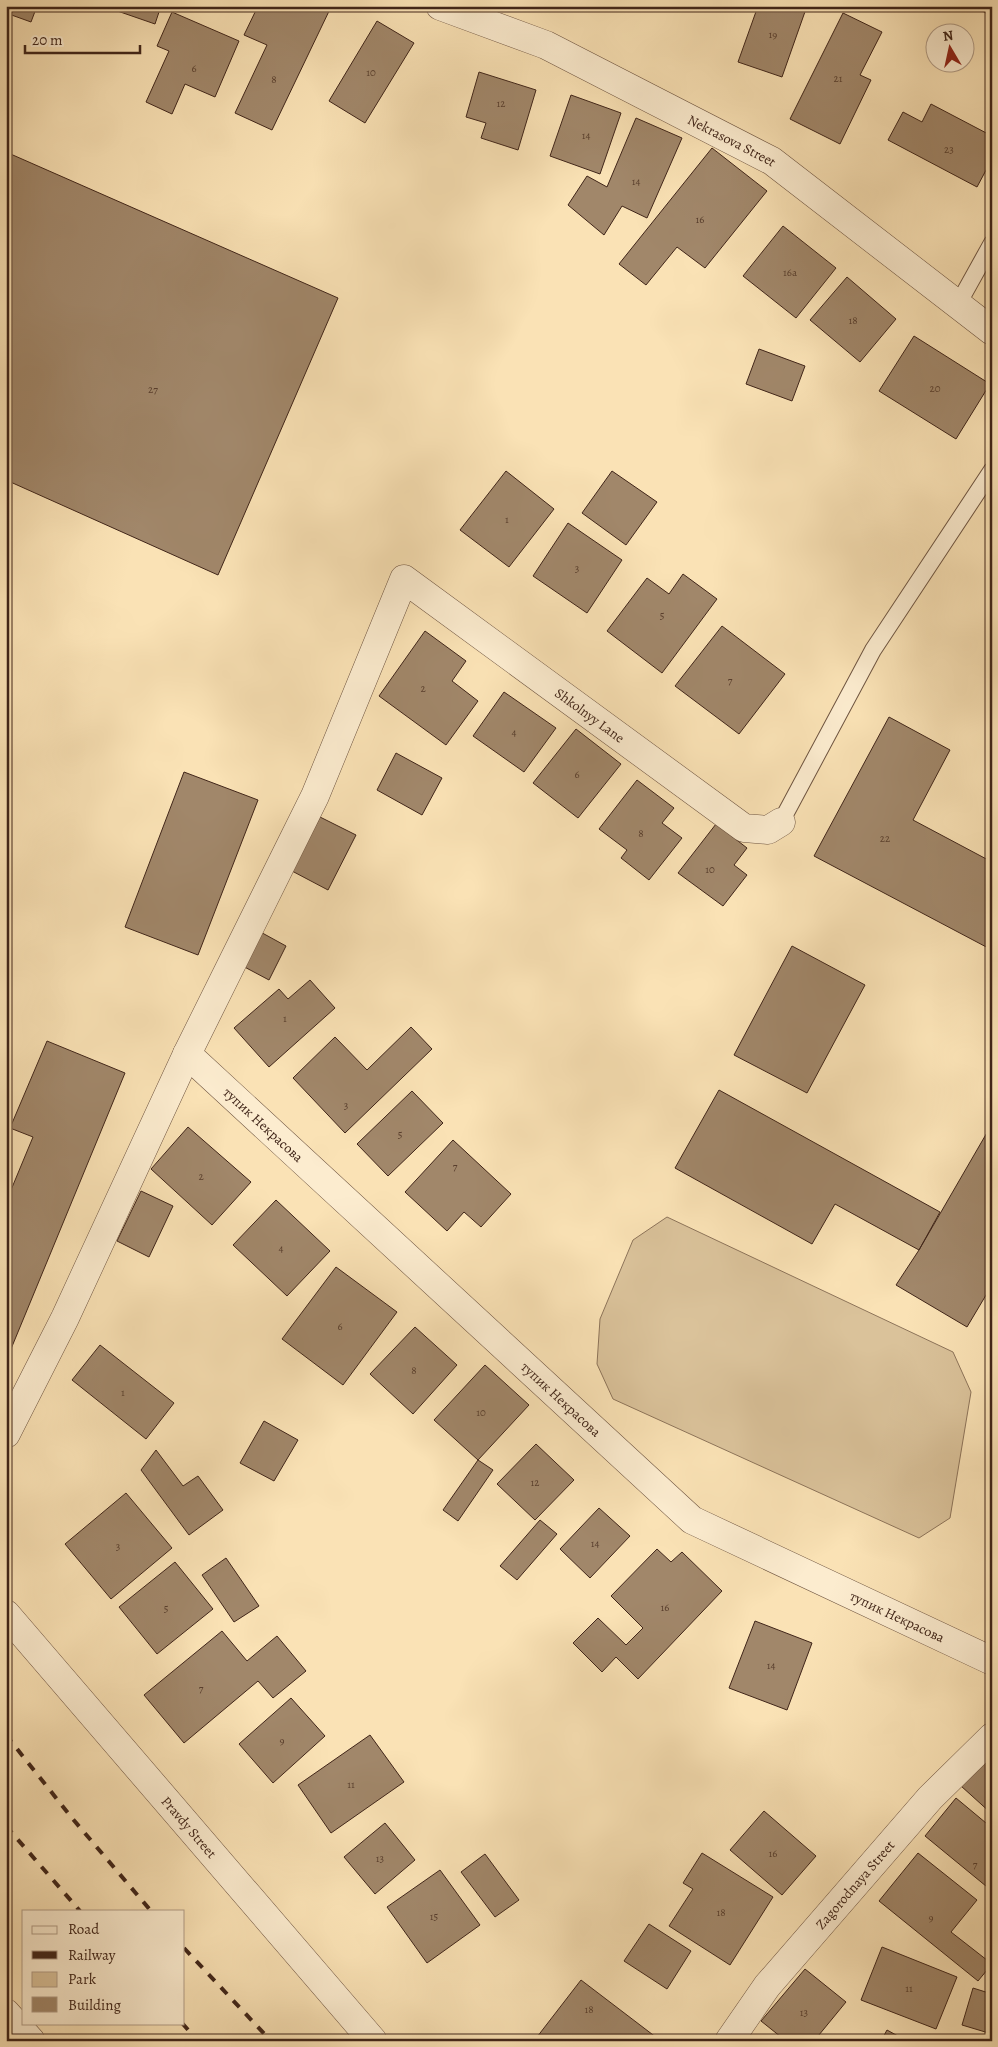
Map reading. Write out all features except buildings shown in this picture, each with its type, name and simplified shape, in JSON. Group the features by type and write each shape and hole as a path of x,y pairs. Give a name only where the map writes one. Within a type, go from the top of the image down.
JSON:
{"street":[{"name":"Nekrasova Street","path":"440,6 546,45 772,162 992,331"},
{"name":"Shkolnyy Lane","path":"187,1054 315,796 404,579 744,828 768,830 781,822"},
{"path":"6,1434 64,1318 187,1054"},
{"name":"тупик Некрасова","path":"187,1054 692,1520 992,1661"},
{"name":"Pravdy Street","path":"6,1614 373,2041"},
{"name":"Zagorodnaya Street","path":"729,2041 766,1986 930,1798 992,1737"},
{"path":"6,2013 31,2041"}],"lane":[{"path":"957,306 992,243"},
{"path":"781,822 873,650 992,470"}],"green space":[{"path":"667,1217 953,1352 971,1392 950,1518 919,1538 613,1399 597,1364 600,1319 633,1240"}],"railway":[{"path":"6,1735 72,1818 150,1910"},
{"path":"6,1826 79,1910"},
{"path":"185,1949 271,2041"},
{"path":"183,2024 198,2041"}]}
